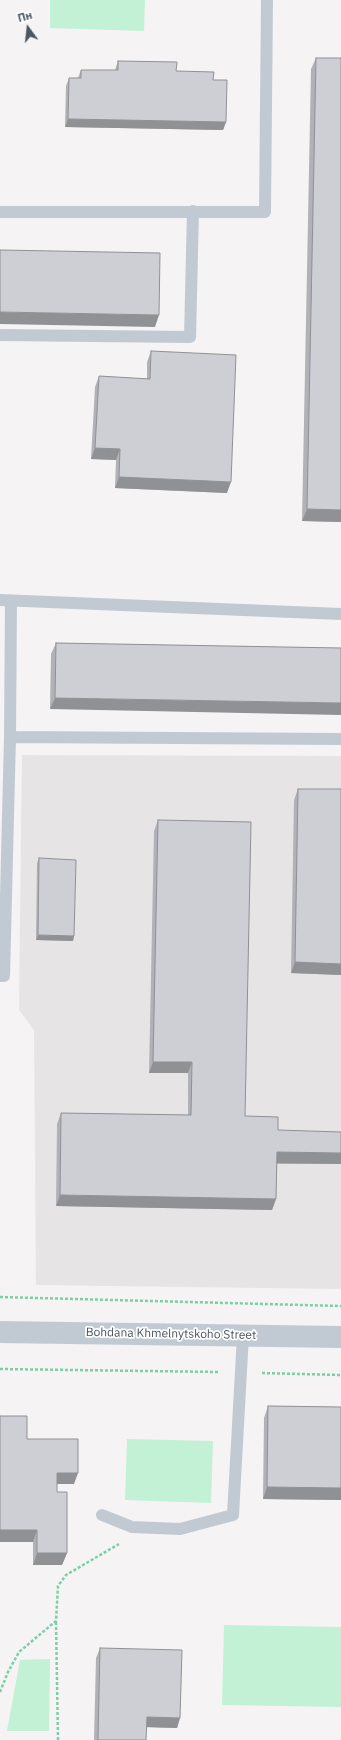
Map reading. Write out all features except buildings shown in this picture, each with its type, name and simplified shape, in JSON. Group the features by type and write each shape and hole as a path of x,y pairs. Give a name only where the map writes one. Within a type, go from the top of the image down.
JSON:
{"street":[{"name":"Bohdana Khmelnytskoho Street","path":"0,1332 341,1337"}],"lane":[{"path":"0,212 265,212 267,0"},
{"path":"0,335 190,337 193,211"},
{"path":"0,976 4,976 10,737 5,601 341,614"},
{"path":"10,737 341,739"},
{"path":"102,1515 132,1527 180,1530 233,1515 243,1335"}],"path":[{"path":"0,1297 341,1306"},
{"path":"0,1369 242,1372 341,1375"},
{"path":"58,1740 56,1622 58,1586 66,1575 81,1568 144,1527"},
{"path":"0,1692 8,1672 20,1652 56,1622"}],"shaded area":[{"path":"22,755 341,756 341,1289 36,1285 34,1030 19,1010"}],"green space":[{"path":"50,0 145,0 144,31 50,28"},
{"path":"127,1439 213,1441 211,1503 125,1500"},
{"path":"224,1625 341,1627 341,1707 222,1705"},
{"path":"50,1659 49,1731 7,1731 20,1660"}]}
